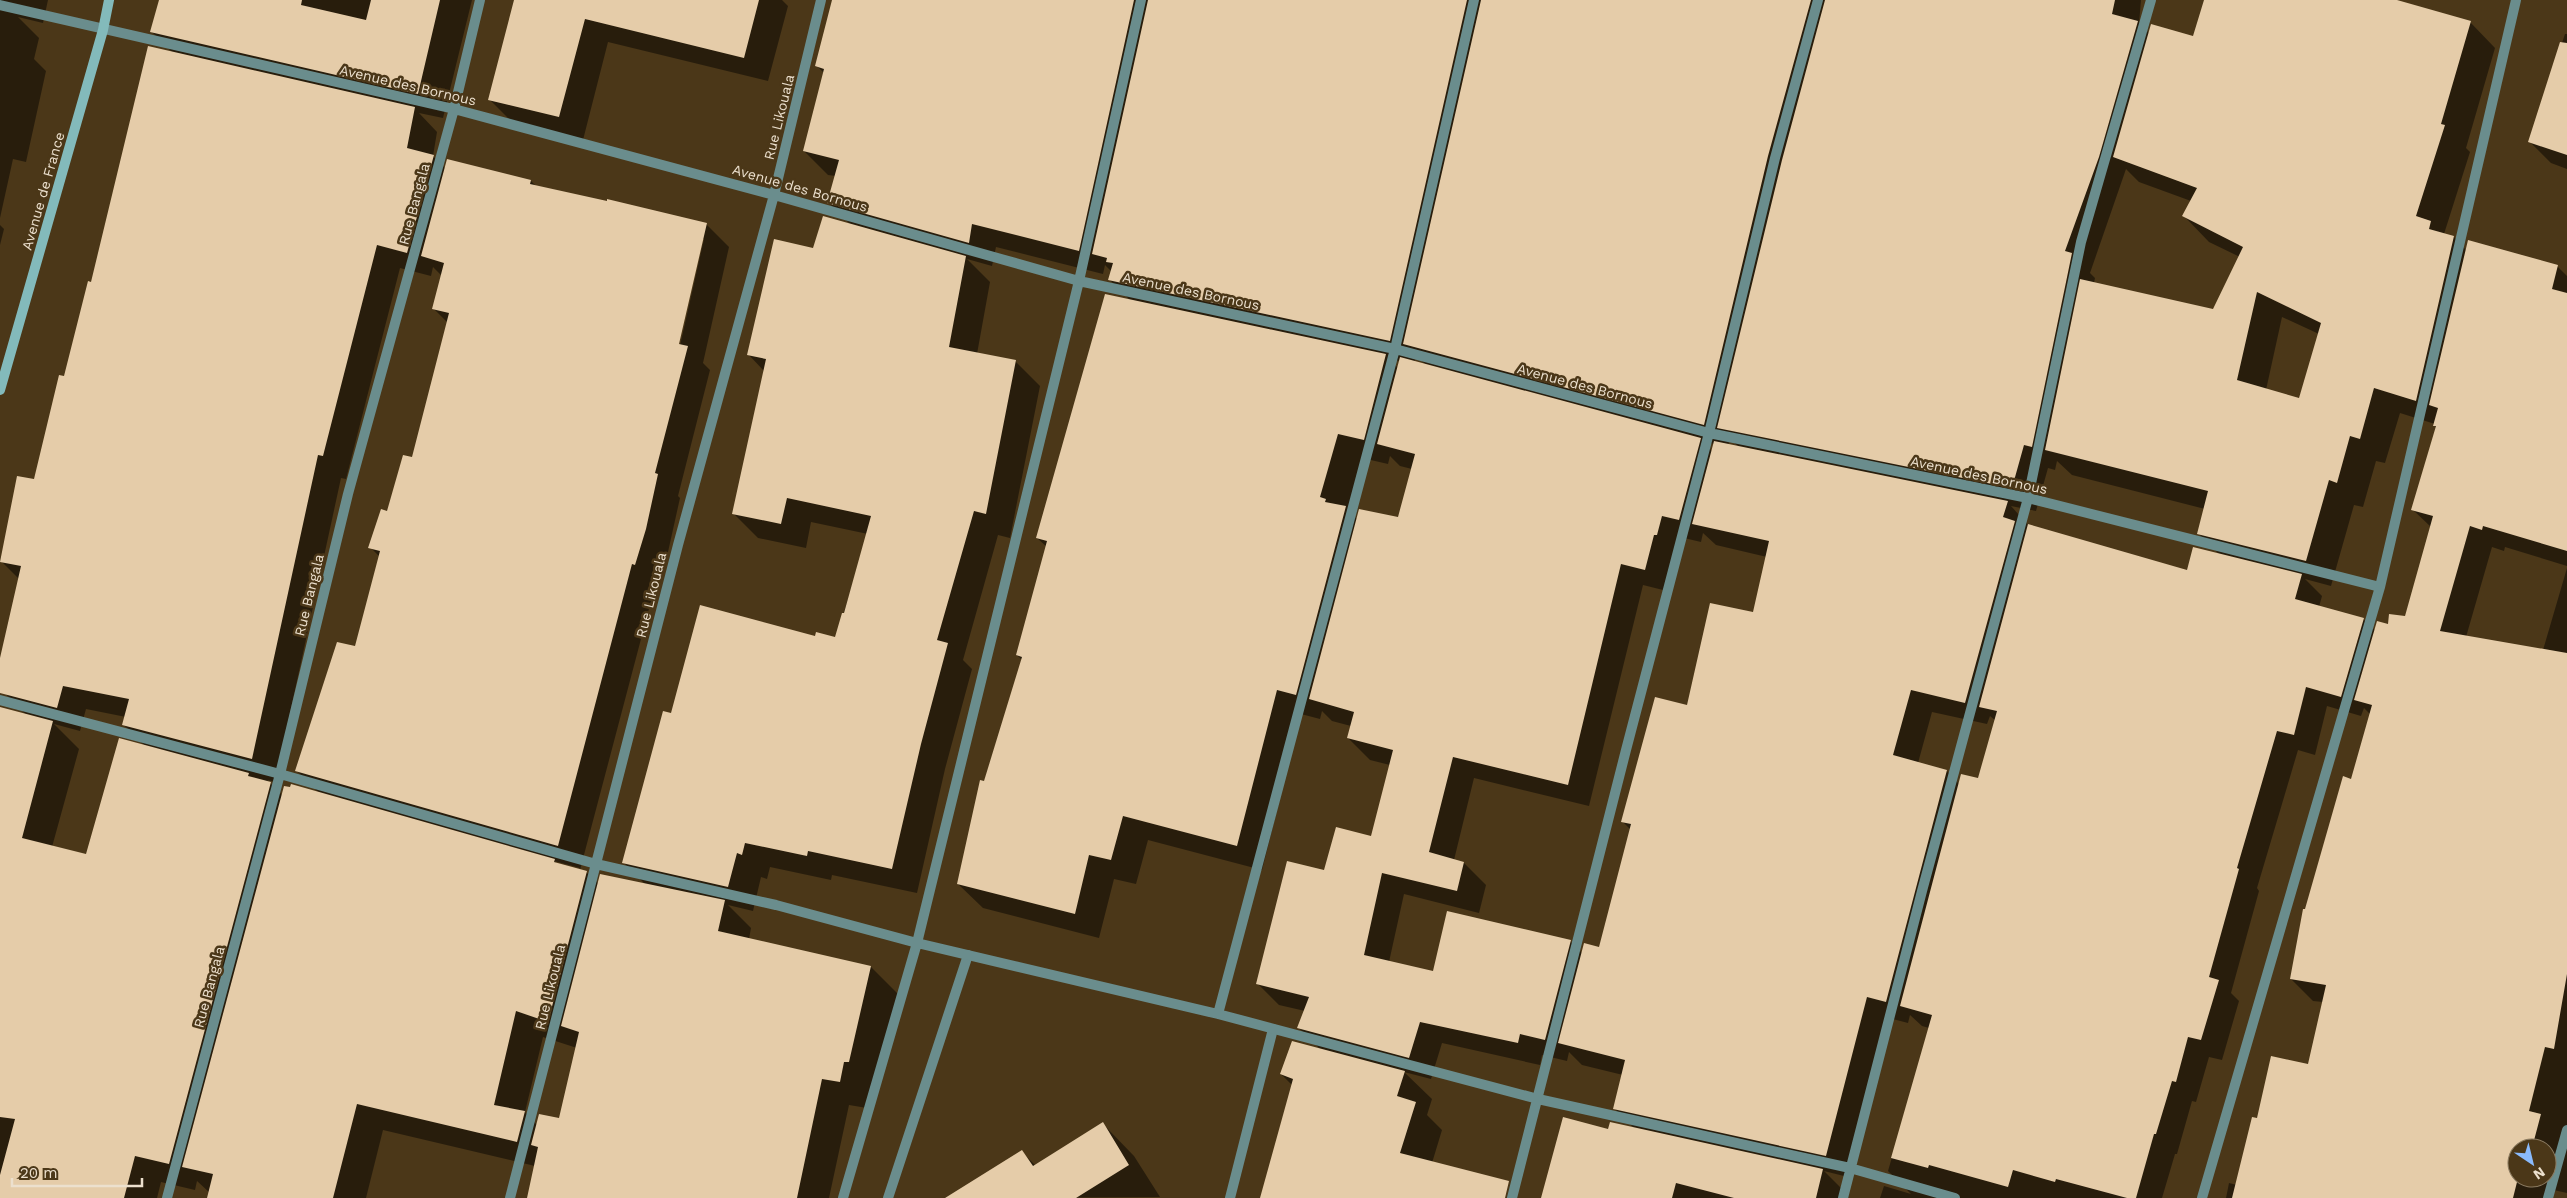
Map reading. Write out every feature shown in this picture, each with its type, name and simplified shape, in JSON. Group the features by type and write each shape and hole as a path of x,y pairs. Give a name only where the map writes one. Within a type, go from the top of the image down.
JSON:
{"main road":[{"name":"Avenue de France","path":"0,390 103,30 109,0"}],"street":[{"name":"Rue Bangala","path":"167,1198 280,774 348,494 454,109 480,0"},
{"name":"Rue Likouala","path":"510,1198 678,545 774,195 821,0"},
{"path":"843,1198 916,943 1079,281 1141,0"},
{"path":"1218,1014 1395,350 1474,0"},
{"path":"1512,1198 1709,433 1775,158 1818,0"},
{"path":"1843,1198 1922,891 2028,498 2081,242 2151,0"},
{"path":"2202,1198 2380,587 2516,0"},
{"name":"Avenue des Bornous","path":"0,5 454,109 774,195 1079,281 1395,350 1709,433 2028,498 2380,587"},
{"path":"0,700 280,774 596,864 776,905 916,943 1218,1014 1538,1099 1850,1168 1955,1198"},
{"path":"888,1198 968,955"},
{"path":"1230,1198 1273,1029"},
{"path":"2548,1198 2567,1130"}],"building":[{"path":"159,0 302,0 301,5 366,20 371,0 440,0 418,94 150,32"},
{"path":"514,0 759,0 744,58 585,19 559,117 488,100"},
{"path":"832,0 1134,0 1079,251 972,224 969,243 827,203 839,160 803,151 824,69 815,66"},
{"path":"1148,0 1467,0 1390,341 1108,280 1113,263 1106,262 1107,258 1092,254"},
{"path":"1481,0 1811,0 1768,156 1704,425 1403,344"},
{"path":"1825,0 2115,0 2112,14 2138,21 2099,157 2065,251 2072,253 2032,447 2024,445 2012,488 1717,428 1782,160"},
{"path":"2204,0 2397,0 2471,21 2441,124 2445,125 2416,216 2431,221 2429,229 2454,236 2416,401 2374,388 2360,439 2350,436 2337,483 2329,480 2306,561 2197,534 2208,491 2045,450 2080,279 2213,309 2243,247 2182,216 2197,188 2113,157 2151,24 2193,36","holes":["2257,292 2321,323 2299,398 2237,380"]},
{"path":"2560,42 2567,43 2567,155 2528,142"},
{"path":"148,46 415,107 407,148 434,155 407,253 377,245 323,456 318,455 252,759 122,725 129,699 63,686 57,708 0,693 0,658 21,566 0,562 17,476 34,479 59,375 64,376 88,281 91,282"},
{"path":"447,159 531,180 530,184 607,201 607,199 707,223 679,344 688,346 655,473 658,474 646,529 635,565 632,564 558,846 295,771 337,642 355,646 380,551 368,548 381,509 387,511 403,455 412,457 449,313 432,309 444,263 421,256"},
{"path":"823,216 966,256 949,347 1016,360 986,514 974,511 937,640 948,643 921,744 892,869 808,851 807,856 745,843 742,855 737,853 728,887 622,863 663,711 671,713 700,605 815,636 816,632 835,637 842,613 844,613 871,516 787,498 781,524 732,514 766,359 747,355 774,239 813,248"},
{"path":"2468,240 2558,265 2552,289 2567,293 2567,551 2483,526 2482,530 2470,526 2440,631 2567,653 2567,974 2554,1049 2545,1047 2529,1111 2541,1114 2535,1138 2507,1138 2507,1188 2516,1188 2513,1198 2232,1198 2252,1117 2257,1118 2271,1056 2308,1064 2326,985 2290,979 2303,909 2305,909 2343,776 2351,779 2372,705 2354,700 2377,621 2388,624 2389,614 2405,616 2433,516 2411,510 2436,426 2433,426 2438,408 2429,405"},
{"path":"1105,294 1386,354 1364,440 1338,434 1320,497 1326,499 1325,502 1346,506 1296,695 1277,690 1237,846 1123,816 1111,860 1089,855 1075,914 957,884 980,780 984,781 1022,657 1016,655 1047,541 1036,538"},
{"path":"1400,357 1701,438 1679,520 1662,516 1657,535 1654,535 1645,570 1621,564 1568,785 1453,757 1429,852 1464,862 1457,891 1382,873 1364,955 1433,971 1447,911 1571,940 1545,1040 1520,1034 1518,1043 1420,1022 1409,1058 1297,1028 1309,997 1256,984 1287,861 1324,870 1336,827 1371,836 1393,750 1347,738 1354,712 1309,699 1359,509 1398,517 1415,454 1377,444"},
{"path":"1714,441 2008,501 2003,517 2015,521 1965,703 1911,690 1893,755 1947,770 1886,1002 1867,997 1826,1156 1613,1109 1625,1060 1558,1043 1584,943 1599,947 1631,824 1621,822 1655,697 1687,705 1710,603 1753,612 1769,541 1692,524"},
{"path":"2028,524 2187,570 2193,547 2302,574 2295,599 2364,618 2341,697 2306,687 2294,735 2277,731 2237,868 2239,869 2209,977 2219,980 2201,1040 2188,1037 2176,1082 2172,1081 2156,1134 2154,1134 2136,1198 2127,1198 2056,1179 2055,1182 2013,1170 2008,1187 1929,1165 1928,1168 1891,1158 1932,1015 1900,1006 1961,774 1978,778 1997,711 1979,707"},
{"path":"0,707 53,721 22,838 86,854 119,738 249,773 248,776 271,782 169,1164 135,1156 124,1198 0,1198 0,1175 15,1119 0,1117"},
{"path":"291,784 555,859 554,862 587,871 548,1022 516,1011 494,1105 525,1111 517,1142 357,1104 333,1198 207,1198 213,1174 182,1167 284,786 290,787"},
{"path":"600,874 725,900 718,931 871,966 849,1062 844,1062 840,1082 822,1079 797,1198 527,1198 538,1147 531,1145 539,1114 559,1118 579,1032 561,1026"},
{"path":"1292,1041 1405,1071 1397,1096 1416,1102 1400,1153 1509,1181 1505,1198 1260,1198 1293,1079 1280,1074"},
{"path":"1563,1117 1608,1129 1610,1122 1823,1169 1816,1198 1734,1198 1676,1183 1672,1198 1541,1198"},
{"path":"1103,1122 1129,1165 1076,1198 945,1198 1022,1150 1033,1166"}]}
